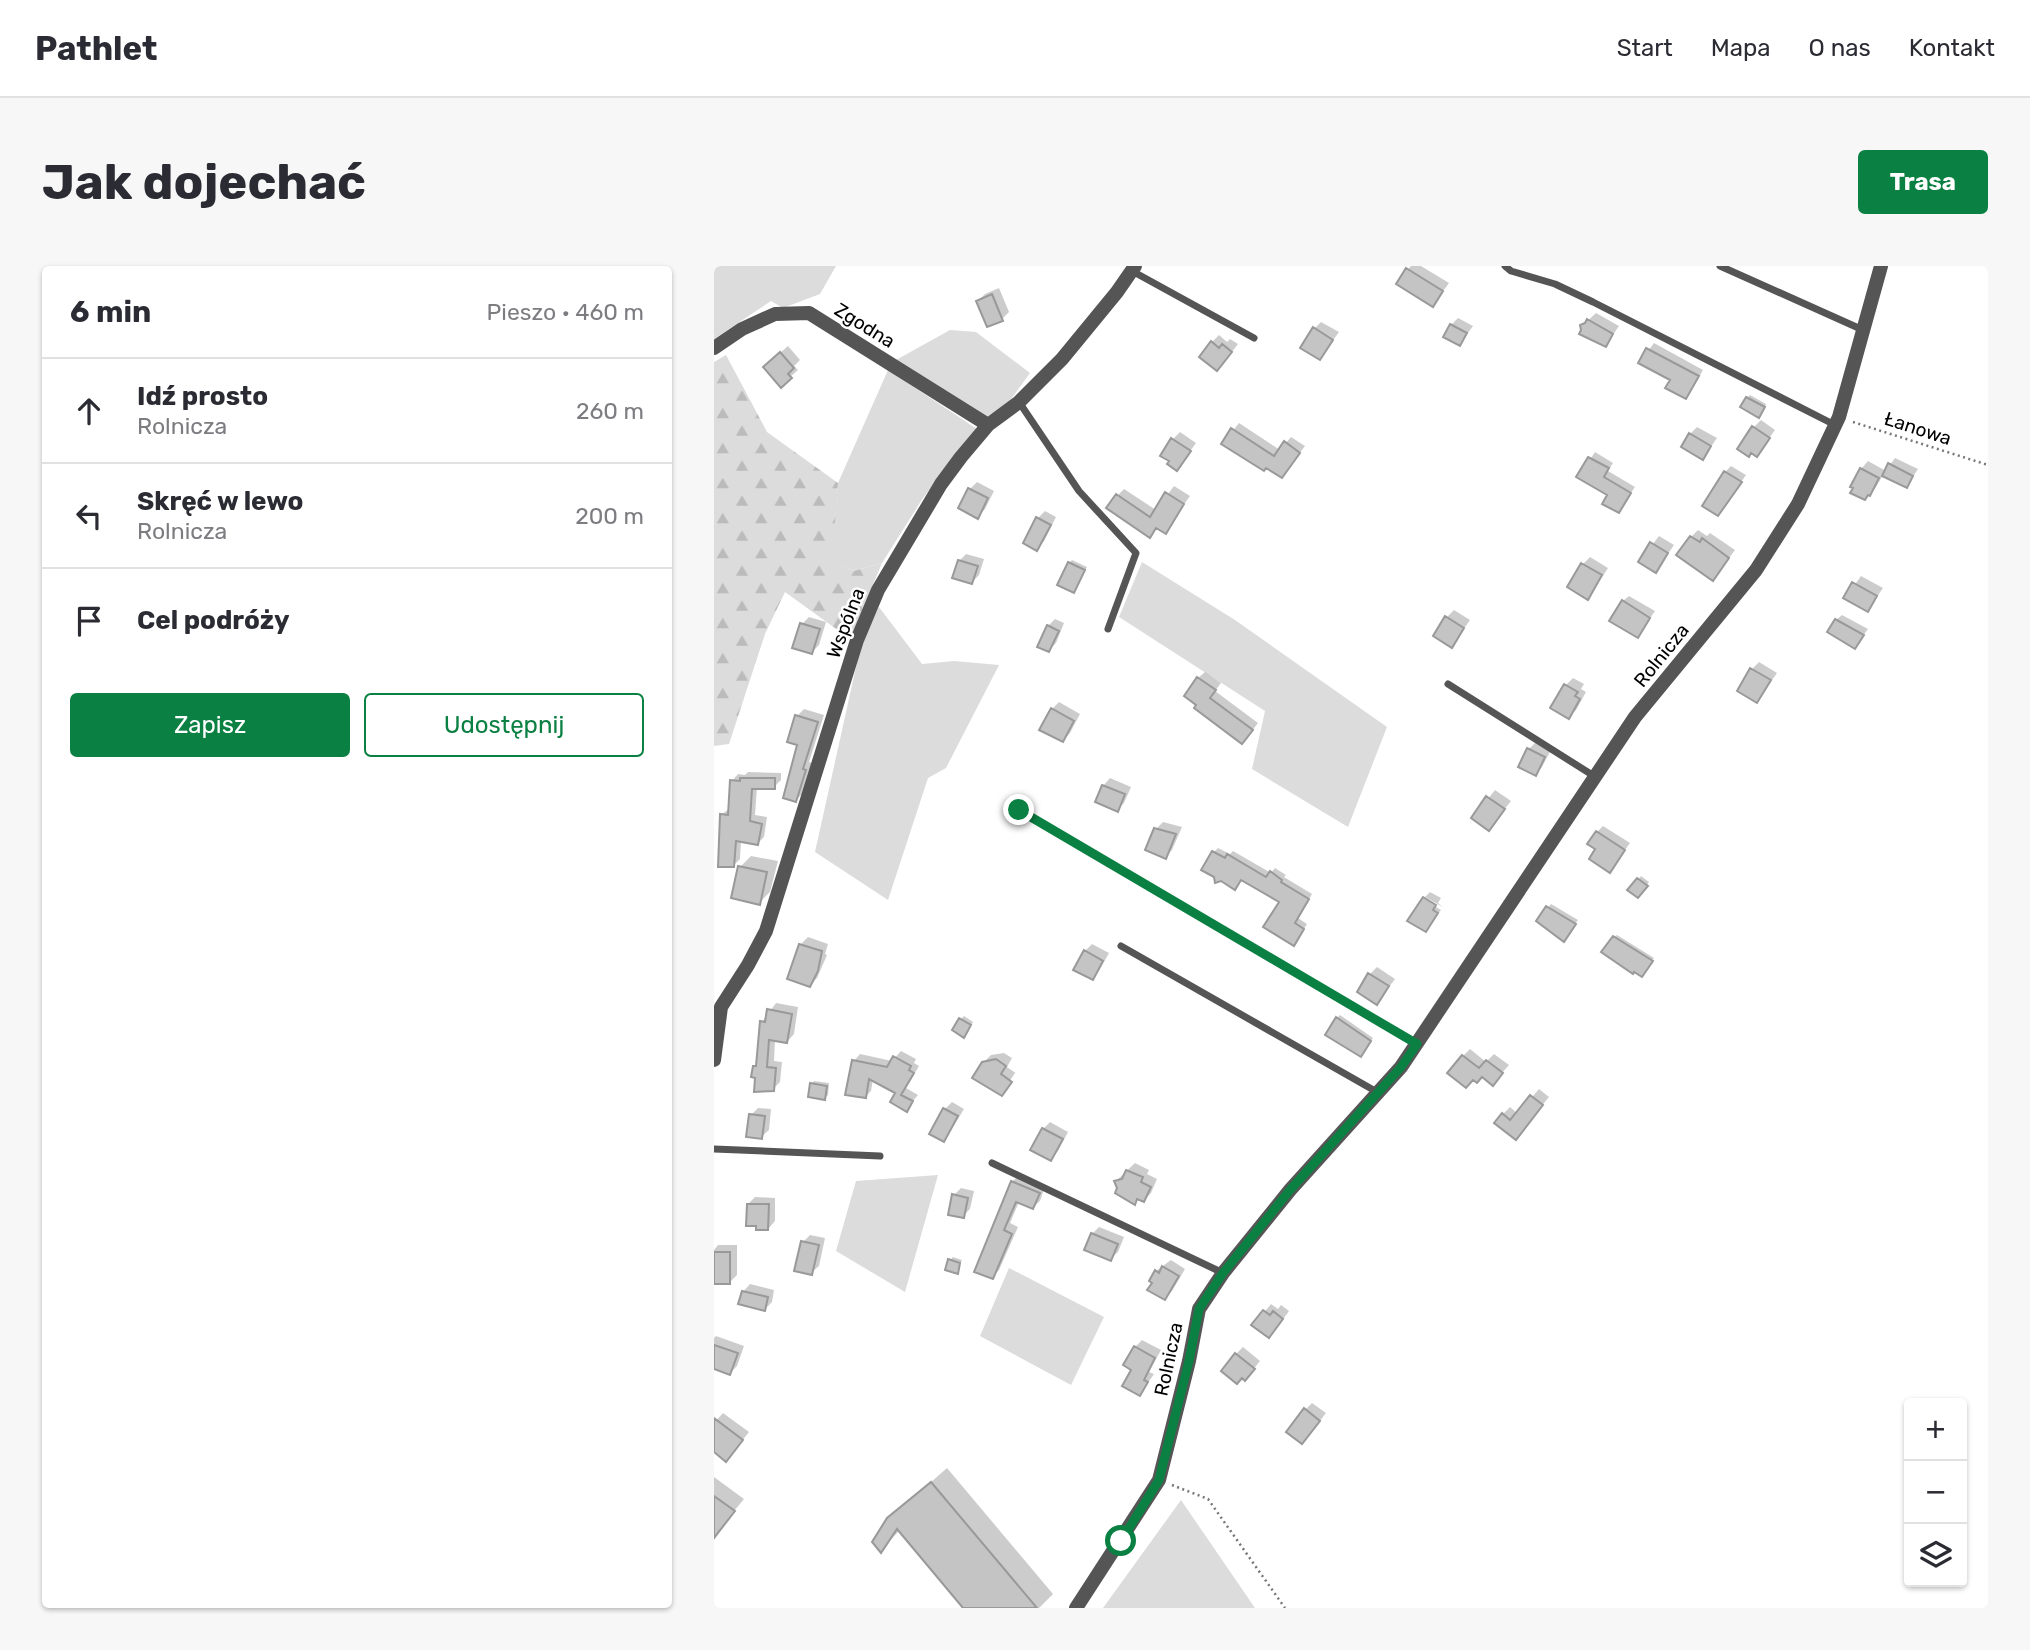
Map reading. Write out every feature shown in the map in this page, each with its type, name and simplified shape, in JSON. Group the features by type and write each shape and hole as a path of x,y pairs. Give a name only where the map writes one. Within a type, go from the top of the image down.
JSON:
{"street":[{"name":"Rolnicza","path":"1076,1608 1159,1480 1189,1361 1199,1309 1223,1273 1290,1190 1401,1067 1634,718 1756,570 1798,504 1837,421 1881,266"},
{"name":"Wspólna","path":"714,1060 717,1000 748,965 766,931 857,640 878,590 941,484 988,425 1019,402 1062,359 1134,268"},
{"name":"Zgodna","path":"714,348 742,329 775,314 809,313 988,425"}],"lane":[{"path":"1505,266 1511,271 1555,284 1837,421"},
{"path":"1720,266 1864,330"},
{"path":"1134,268 1254,338"},
{"path":"1019,402 1079,491 1136,553 1108,629"},
{"path":"1448,684 1594,776"},
{"path":"1019,810 1417,1044"},
{"path":"1121,946 1378,1093"},
{"path":"714,1149 880,1156"},
{"path":"992,1163 1223,1273"}],"path":[{"name":"Łanowa","path":"1837,421 1988,465"},
{"path":"1159,1480 1208,1499 1285,1608"}],"green space":[{"path":"714,266 836,266 820,294 783,308 771,301 714,339"},
{"path":"950,330 976,332 1030,373 1009,402 985,418 896,360"},
{"path":"726,355 767,432 838,483 832,561 854,571 882,563 850,639 785,592 765,634 729,744 714,746 714,362"},
{"path":"888,370 977,429 923,498 882,563 854,571 831,561 838,483"},
{"path":"1142,562 1235,620 1387,727 1348,827 1252,769 1265,711 1119,617"},
{"path":"879,607 922,664 954,661 999,665 946,768 928,778 888,900 815,852 862,640"},
{"path":"938,1175 905,1292 836,1251 856,1181"},
{"path":"1009,1268 1104,1317 1071,1385 980,1336"},
{"path":"1181,1500 1255,1608 1103,1608"}],"building":[{"path":"1406,268 1443,291 1433,307 1396,284"},
{"path":"992,294 1003,321 987,327 976,301"},
{"path":"1587,319 1613,334 1606,347 1579,334 1580,325"},
{"path":"1450,324 1467,333 1460,346 1443,337"},
{"path":"1313,327 1333,340 1320,360 1300,348"},
{"path":"1211,341 1219,348 1222,344 1232,352 1217,371 1199,357"},
{"path":"1646,348 1699,376 1686,399 1665,388 1670,380 1638,363"},
{"path":"780,352 794,368 788,374 792,378 781,388 763,367"},
{"path":"1746,397 1765,407 1759,418 1740,407"},
{"path":"1752,426 1770,438 1757,457 1751,453 1749,457 1737,449"},
{"path":"1231,428 1274,456 1284,441 1300,453 1282,478 1266,468 1264,471 1221,444"},
{"path":"1689,433 1711,446 1703,460 1681,447"},
{"path":"1171,438 1191,451 1177,471 1167,464 1169,461 1160,456"},
{"path":"1588,457 1609,468 1604,477 1631,493 1619,513 1602,504 1607,495 1576,477"},
{"path":"1888,463 1913,476 1907,488 1882,476"},
{"path":"1860,468 1879,478 1865,500 1850,493 1853,488 1850,487"},
{"path":"1724,471 1742,482 1718,516 1702,506"},
{"path":"968,488 988,498 978,519 958,508"},
{"path":"1165,492 1184,504 1166,534 1156,528 1150,538 1106,508 1116,494 1150,517"},
{"path":"1036,517 1051,525 1037,551 1023,543"},
{"path":"1690,536 1700,542 1702,538 1729,558 1713,581 1676,555"},
{"path":"1650,542 1668,553 1656,573 1638,562"},
{"path":"958,560 978,566 972,584 952,578"},
{"path":"1068,562 1085,570 1074,593 1057,585"},
{"path":"1581,563 1602,575 1588,600 1567,587"},
{"path":"1852,582 1877,596 1868,612 1843,598"},
{"path":"1622,600 1650,618 1638,638 1609,621"},
{"path":"1445,616 1464,628 1452,648 1433,636"},
{"path":"1835,619 1864,635 1855,649 1827,632"},
{"path":"800,623 820,629 812,654 792,648"},
{"path":"1047,625 1059,631 1049,652 1037,647"},
{"path":"1750,668 1771,680 1757,703 1737,691"},
{"path":"1197,677 1216,690 1210,698 1253,730 1242,744 1194,708 1196,705 1184,696"},
{"path":"1564,684 1578,692 1575,696 1580,699 1569,719 1550,708"},
{"path":"1051,708 1074,721 1063,742 1039,730"},
{"path":"795,715 818,722 796,802 783,798 797,745 787,742"},
{"path":"1527,748 1545,757 1536,776 1518,767"},
{"path":"740,778 775,778 775,789 752,789 750,821 762,824 758,845 736,841 734,867 718,867 720,814 728,815 730,780 740,781"},
{"path":"1102,785 1125,794 1118,812 1095,802"},
{"path":"1486,796 1505,809 1489,831 1471,818"},
{"path":"1154,828 1176,834 1166,859 1145,850"},
{"path":"1596,831 1625,850 1610,873 1589,859 1595,849 1587,844"},
{"path":"1212,851 1225,858 1227,854 1266,877 1270,871 1282,880 1281,882 1309,899 1295,923 1304,929 1294,946 1263,927 1279,902 1241,880 1235,890 1221,881 1215,883 1214,877 1201,870"},
{"path":"738,866 767,872 760,905 731,898"},
{"path":"1637,878 1648,886 1638,898 1627,890"},
{"path":"1423,897 1436,905 1433,910 1438,913 1426,932 1407,921"},
{"path":"1546,906 1576,924 1564,942 1536,921"},
{"path":"1613,936 1653,961 1642,977 1634,972 1633,974 1601,952"},
{"path":"799,944 822,951 818,971 810,987 787,979"},
{"path":"1084,950 1103,961 1093,980 1073,970"},
{"path":"1368,973 1389,986 1377,1005 1357,992"},
{"path":"767,1009 792,1014 787,1043 769,1040 767,1067 776,1068 774,1091 754,1092 755,1078 751,1077 753,1066 756,1066 760,1021 765,1022"},
{"path":"1336,1017 1371,1041 1361,1057 1325,1035"},
{"path":"959,1018 971,1025 964,1038 952,1030"},
{"path":"1462,1055 1479,1068 1486,1060 1503,1073 1493,1086 1482,1077 1477,1083 1473,1080 1466,1088 1447,1073"},
{"path":"893,1056 911,1066 909,1070 914,1073 901,1095 913,1101 907,1112 890,1102 895,1093 869,1079 866,1098 845,1095 852,1060 887,1067"},
{"path":"996,1059 1006,1066 1001,1074 1012,1082 1002,1096 972,1078 982,1062"},
{"path":"810,1083 827,1086 825,1100 808,1097"},
{"path":"1530,1095 1543,1105 1516,1140 1494,1123 1502,1113 1510,1120"},
{"path":"943,1108 958,1116 944,1142 929,1134"},
{"path":"749,1114 765,1116 762,1139 746,1137"},
{"path":"1042,1128 1063,1139 1051,1161 1030,1150"},
{"path":"1126,1170 1143,1177 1141,1182 1151,1187 1144,1202 1137,1199 1135,1205 1115,1193 1117,1188 1114,1181 1122,1179"},
{"path":"1011,1181 1040,1193 1033,1209 1016,1202 1004,1230 1012,1234 993,1279 974,1272"},
{"path":"952,1194 968,1198 964,1218 948,1215"},
{"path":"747,1204 769,1204 768,1230 756,1230 756,1226 746,1226"},
{"path":"1091,1233 1118,1244 1111,1261 1084,1250"},
{"path":"801,1241 819,1245 812,1275 794,1271"},
{"path":"714,1252 730,1252 730,1284 714,1284"},
{"path":"948,1259 960,1263 958,1274 945,1270"},
{"path":"1162,1266 1179,1276 1165,1300 1147,1290 1155,1270 1159,1273"},
{"path":"742,1291 768,1297 765,1311 738,1304"},
{"path":"1263,1310 1270,1315 1273,1311 1283,1319 1269,1338 1251,1325"},
{"path":"714,1345 738,1353 730,1375 714,1369"},
{"path":"1134,1346 1155,1358 1144,1380 1148,1382 1140,1396 1122,1386 1131,1370 1123,1365"},
{"path":"1235,1353 1255,1369 1245,1381 1242,1378 1237,1384 1221,1371"},
{"path":"1304,1408 1320,1421 1302,1444 1286,1432"},
{"path":"714,1418 743,1440 726,1462 714,1452"},
{"path":"931,1482 1037,1608 963,1608 897,1529 881,1553 872,1542 887,1518"},
{"path":"714,1496 735,1511 714,1538"}],"route":[{"path":"1019,810 1417,1044 1401,1067 1290,1190 1223,1273 1199,1309 1189,1361 1159,1480 1121,1541"}]}
